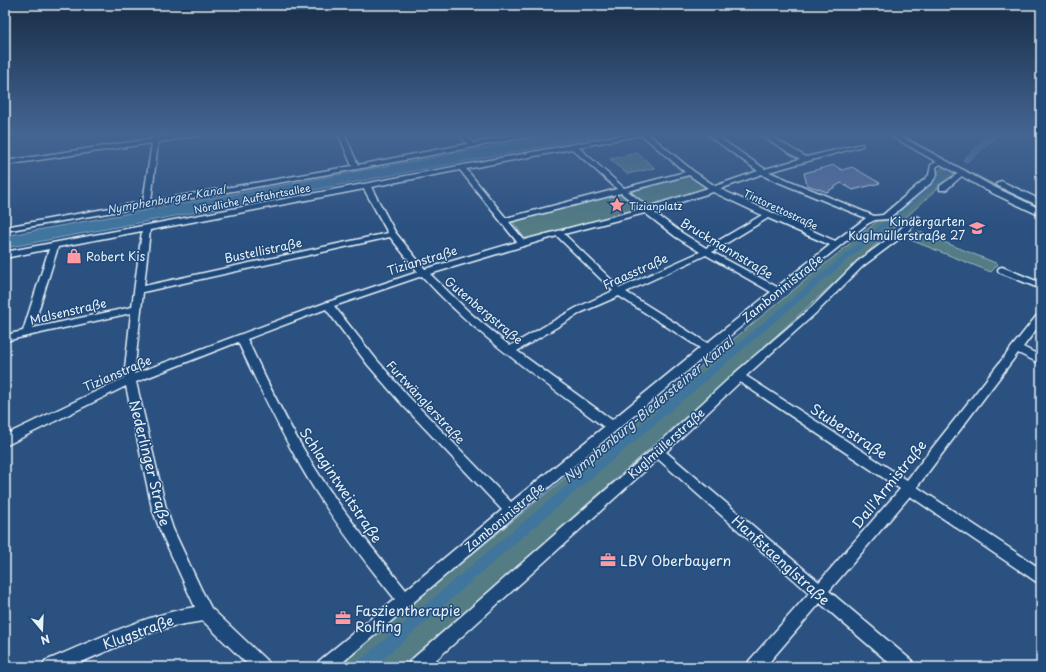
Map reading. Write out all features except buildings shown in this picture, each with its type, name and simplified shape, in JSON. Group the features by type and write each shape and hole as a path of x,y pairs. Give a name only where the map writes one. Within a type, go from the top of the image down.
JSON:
{"main road":[{"path":"948,164 1016,202 1041,213"},
{"path":"963,164 1041,204"}],"street":[{"path":"147,204 152,164"},
{"path":"5,229 370,164"},
{"name":"Nördliche Auffahrtsallee","path":"5,255 481,164"},
{"name":"Bruckmannstraße","path":"594,164 646,210 679,235 706,252 777,291"},
{"name":"Tintorettostraße","path":"680,164 714,189 836,245"},
{"path":"752,164 776,179 873,218"},
{"name":"Tizianstraße","path":"5,441 107,390 240,337 328,305 424,273 522,243 646,210 787,164"},
{"name":"Zamboninistraße","path":"325,667 777,291 864,222 873,218 885,217 896,208 929,180 933,175 933,166 936,164"},
{"path":"462,168 522,243"},
{"path":"943,188 963,172"},
{"path":"504,221 690,173"},
{"name":"Gutenbergstraße","path":"367,187 393,234 424,273 458,307 511,350 613,427"},
{"name":"Fraasstraße","path":"511,350 554,324 618,292 706,252 768,215"},
{"name":"Kuglmüllerstraße","path":"416,667 658,452 739,376 815,309 860,264 900,234 916,219"},
{"name":"Nederlinger Straße","path":"146,228 129,375 159,508 167,530 206,612 261,667"},
{"path":"558,233 618,292 707,348"},
{"name":"Bustellistraße","path":"139,290 393,234"},
{"path":"27,333 54,246"},
{"path":"1002,270 1041,286"},
{"name":"Furtwänglerstraße","path":"328,305 372,362 403,398 511,511"},
{"name":"Malsenstraße","path":"5,338 136,309"},
{"name":"Dall'Armistraße","path":"754,667 819,594 909,488 1041,316"},
{"name":"Schlagintweitstraße","path":"240,337 274,406 307,466 340,514 405,600"},
{"path":"1016,348 1041,360"},
{"name":"Stuberstraße","path":"739,376 909,488 1041,578"},
{"name":"Hanfstaenglstraße","path":"658,452 710,496 819,594 906,667"},
{"name":"Klugstraße","path":"51,667 143,628 173,618 206,612"}],"green space":[{"path":"616,164 651,164 655,168 627,174"},
{"path":"943,167 957,174 938,188 745,364 404,667 335,667"},
{"path":"690,176 709,187 640,209 525,239 512,221 622,194"},
{"path":"917,231 998,264 991,272 908,239"}],"water":[{"name":"Nymphenburger Kanal","path":"396,164 449,164 5,248 5,236"}],"waterway":[{"name":"Nymphenburg-Biedersteiner Kanal","path":"363,667 503,546 950,170"}],"tram line":[{"path":"955,164 1041,209"}],"place":[{"name":"Tizianplatz","path":"617,205"},
{"name":"Kindergarten Kuglmüllerstraße 27","path":"977,228"},
{"name":"Robert Kis","path":"74,256"},
{"name":"LBV Oberbayern","path":"608,560"},
{"name":"Faszientherapie Rolfing","path":"343,618"}]}
